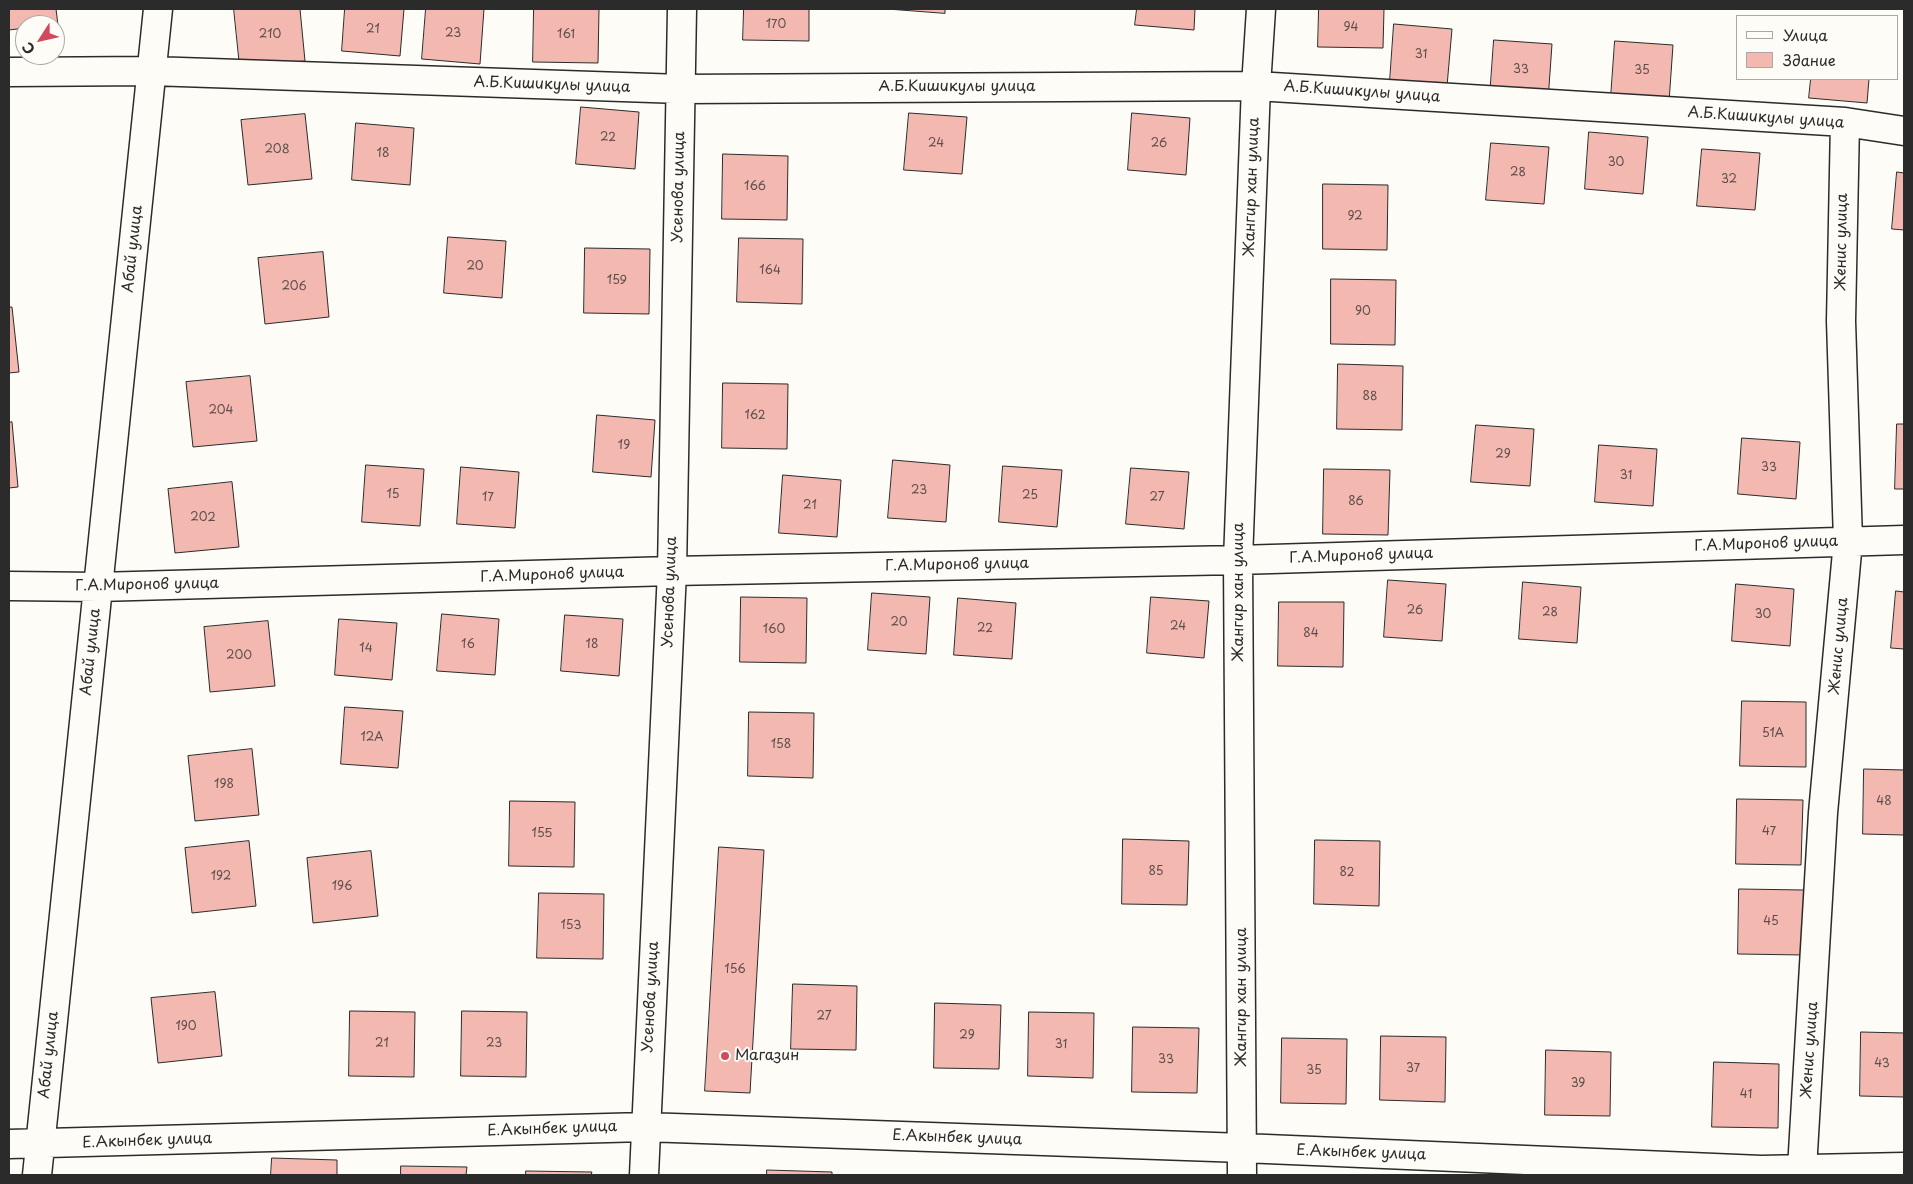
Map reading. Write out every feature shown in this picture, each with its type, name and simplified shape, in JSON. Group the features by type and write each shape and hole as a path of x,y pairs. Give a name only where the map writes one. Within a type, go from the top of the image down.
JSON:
{"street":[{"name":"Абай улица","path":"37,1175 158,9"},
{"name":"Усенова улица","path":"644,1175 672,571 682,9"},
{"name":"Жангир хан улица","path":"1242,1175 1238,560 1260,9"},
{"name":"А.Б.Кишикулы улица","path":"9,72 151,71 681,89 1256,86 1845,122 1904,131"},
{"name":"Женис улица","path":"1802,1169 1824,813 1848,541 1841,321 1845,122"},
{"name":"Г.А.Миронов улица","path":"9,586 98,587 672,571 1238,560 1904,540"},
{"name":"Е.Акынбек улица","path":"9,1144 645,1127 1243,1148 1760,1173 1802,1169 1904,1167"}],"building":[{"path":"9,9 56,9 57,15 15,15 15,29 9,30"},
{"path":"234,9 300,9 305,61 240,67"},
{"path":"345,9 404,9 400,56 342,51"},
{"path":"426,9 484,9 480,64 422,59"},
{"path":"534,9 599,9 598,63 533,62"},
{"path":"744,9 809,9 809,41 743,40"},
{"path":"888,9 945,9 945,13"},
{"path":"1137,9 1195,9 1194,30 1135,25"},
{"path":"1319,9 1384,9 1383,48 1318,47"},
{"path":"1394,24 1452,29 1447,86 1390,81"},
{"path":"1494,40 1552,44 1548,101 1490,96"},
{"path":"1615,41 1673,45 1669,102 1611,97"},
{"path":"1811,80 1869,80 1867,103 1809,98"},
{"path":"581,107 639,112 635,169 576,164"},
{"path":"909,113 967,117 962,174 904,170"},
{"path":"1132,113 1190,118 1186,175 1128,170"},
{"path":"305,114 312,179 248,185 241,120"},
{"path":"356,123 414,128 410,185 352,180"},
{"path":"1589,132 1648,137 1643,194 1585,189"},
{"path":"1491,143 1549,147 1544,204 1486,200"},
{"path":"1702,149 1760,153 1755,210 1697,206"},
{"path":"723,154 788,156 787,220 722,219"},
{"path":"1897,172 1904,173 1904,230 1892,229"},
{"path":"1323,184 1388,185 1387,250 1323,249"},
{"path":"448,237 506,241 502,298 444,293"},
{"path":"739,238 803,239 802,304 737,302"},
{"path":"585,248 650,249 649,314 584,313"},
{"path":"323,252 329,317 265,324 258,258"},
{"path":"1331,279 1396,280 1395,345 1331,344"},
{"path":"9,307 12,307 19,372 9,373"},
{"path":"1338,364 1403,366 1402,430 1337,429"},
{"path":"250,376 257,441 193,447 186,382"},
{"path":"723,383 788,384 787,449 722,448"},
{"path":"597,415 655,420 651,477 593,472"},
{"path":"12,422 18,487 9,488 9,423"},
{"path":"1897,424 1904,424 1904,489 1895,489"},
{"path":"1476,425 1534,429 1530,486 1471,482"},
{"path":"1742,438 1800,442 1796,499 1738,494"},
{"path":"1599,445 1657,449 1653,506 1595,502"},
{"path":"893,460 950,465 946,522 888,518"},
{"path":"366,465 424,469 420,526 362,522"},
{"path":"1003,466 1062,470 1057,527 999,522"},
{"path":"461,467 519,472 515,528 457,524"},
{"path":"1131,468 1189,472 1184,529 1126,524"},
{"path":"1324,469 1390,470 1388,535 1323,534"},
{"path":"783,475 841,480 837,537 779,533"},
{"path":"232,482 239,547 175,553 168,489"},
{"path":"1388,580 1446,584 1442,641 1384,637"},
{"path":"1523,582 1581,587 1577,643 1519,639"},
{"path":"1736,584 1794,589 1790,646 1732,641"},
{"path":"1896,591 1904,592 1904,649 1891,648"},
{"path":"872,593 930,597 926,654 868,650"},
{"path":"741,597 807,598 806,663 740,662"},
{"path":"1151,597 1209,601 1204,658 1147,653"},
{"path":"958,598 1016,603 1012,659 954,655"},
{"path":"1279,602 1344,602 1343,667 1278,666"},
{"path":"442,614 499,619 495,675 437,671"},
{"path":"565,615 623,619 619,676 561,671"},
{"path":"339,619 397,623 392,680 335,675"},
{"path":"268,621 275,686 210,692 204,627"},
{"path":"1742,701 1806,702 1806,767 1740,766"},
{"path":"345,707 403,711 398,768 341,764"},
{"path":"749,712 814,713 813,778 748,776"},
{"path":"252,749 259,815 195,821 188,756"},
{"path":"1864,769 1904,770 1904,835 1863,834"},
{"path":"1737,799 1803,800 1801,865 1736,864"},
{"path":"510,801 575,802 574,867 509,866"},
{"path":"1123,839 1189,841 1187,905 1122,904"},
{"path":"1315,840 1380,841 1379,906 1314,904"},
{"path":"249,841 256,906 192,913 185,848"},
{"path":"719,847 764,850 750,1093 705,1091"},
{"path":"371,851 378,916 313,923 307,858"},
{"path":"1739,889 1804,890 1803,955 1738,954"},
{"path":"539,893 604,894 603,959 537,958"},
{"path":"793,984 857,986 856,1050 791,1049"},
{"path":"215,992 222,1056 158,1063 151,998"},
{"path":"935,1003 1001,1005 999,1069 934,1068"},
{"path":"350,1011 415,1012 414,1077 349,1076"},
{"path":"462,1011 527,1012 526,1077 461,1076"},
{"path":"1029,1012 1094,1013 1093,1078 1028,1076"},
{"path":"1133,1027 1199,1028 1197,1093 1132,1092"},
{"path":"1861,1032 1904,1033 1904,1097 1860,1096"},
{"path":"1381,1036 1446,1037 1445,1102 1380,1100"},
{"path":"1282,1038 1347,1039 1346,1104 1281,1103"},
{"path":"1546,1050 1611,1052 1610,1116 1545,1115"},
{"path":"1714,1062 1779,1064 1778,1128 1712,1127"},
{"path":"272,1158 337,1160 337,1175 271,1175"},
{"path":"401,1166 467,1167 466,1175 401,1175"},
{"path":"767,1170 832,1172 832,1175 767,1175"},
{"path":"526,1171 592,1172 591,1175 526,1175"}],"place":[{"name":"Магазин","path":"725,1056"}]}
